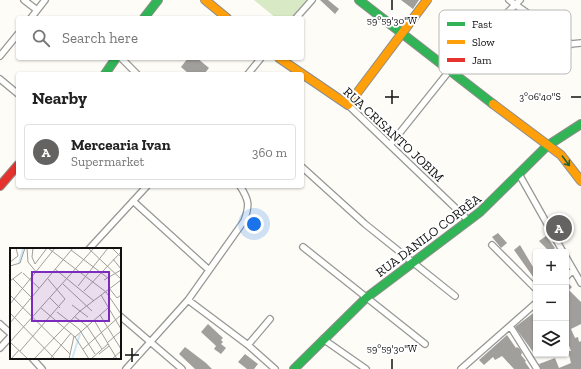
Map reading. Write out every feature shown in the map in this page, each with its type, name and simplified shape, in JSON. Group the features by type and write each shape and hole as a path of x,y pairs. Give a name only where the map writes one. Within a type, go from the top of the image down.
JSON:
{"street":[{"path":"24,0 37,10"},
{"path":"32,16 45,0"},
{"path":"146,16 158,0"},
{"path":"204,0 224,16"},
{"path":"298,16 312,0"},
{"path":"359,0 439,62"},
{"path":"348,105 427,0"},
{"path":"509,0 522,10"},
{"path":"512,10 520,0"},
{"path":"0,56 16,36"},
{"path":"571,44 581,43"},
{"path":"106,72 115,60"},
{"path":"123,60 135,72"},
{"path":"250,72 259,60"},
{"name":"RUA CRISANTO JOBIM","path":"282,60 300,72"},
{"path":"390,145 447,74"},
{"path":"455,74 547,146 561,155 581,181"},
{"name":"RUA CRISANTO JOBIM","path":"304,75 348,105 468,220"},
{"path":"0,79 16,92"},
{"name":"RUA DANILO CORRÊA","path":"294,369 366,298 411,262 433,248 491,203 547,146 581,124"},
{"path":"0,186 16,168"},
{"path":"304,169 365,224 455,296"},
{"path":"519,174 561,249"},
{"path":"90,248 145,188"},
{"path":"126,369 188,300 244,221 249,208 246,196 241,188"},
{"path":"133,201 209,270"},
{"path":"492,245 533,286"},
{"path":"303,247 425,344"},
{"path":"569,262 581,283"},
{"path":"569,274 574,270"},
{"path":"188,300 248,345 275,369"},
{"path":"464,368 533,306"},
{"path":"121,317 182,369"},
{"path":"248,345 270,319"},
{"path":"0,324 10,334"},
{"path":"510,326 537,369"},
{"path":"0,348 10,336"},
{"path":"324,339 366,369"},
{"path":"33,359 42,369"}],"green space":[{"path":"254,0 308,0 294,16 274,16"}],"building":[{"path":"320,0 328,0 339,9 335,14"},
{"path":"401,0 419,0 413,9"},
{"path":"186,60 199,60 209,68 206,72 187,72 181,67"},
{"path":"498,233 507,243 501,248 492,237"},
{"path":"546,236 555,248 547,249 539,241"},
{"path":"520,245 533,267 533,277 514,250"},
{"path":"569,290 581,302 581,324 571,329 575,338 578,337 579,342 581,341 581,369 541,369 539,364 555,358 559,368 571,363 569,351 571,351 569,345"},
{"path":"533,313 533,352 515,327"},
{"path":"208,324 223,338 221,340 223,342 221,344 226,348 221,354 214,349 216,346 201,332"},
{"path":"507,335 516,348 517,347 520,349 522,353 521,355 530,369 514,369 502,356 495,360 493,357 484,365 479,360"},
{"path":"185,347 212,369 195,369 179,354"},
{"path":"245,354 258,364 254,369 247,369 238,362"}],"traffic: fast":[{"path":"146,16 158,0"},
{"path":"359,0 439,62"},
{"path":"106,72 115,60"},
{"path":"454,74 493,104"},
{"path":"294,369 366,298 480,212 547,146 581,124"}],"traffic: slow":[{"path":"205,0 225,16"},
{"path":"304,75 348,105 427,0"},
{"path":"282,60 300,72"},
{"path":"493,104 561,155 581,181"}],"traffic: jam":[{"path":"0,186 16,167"}],"place":[{"name":"Mercearia Ivan","path":"559,228"}]}
